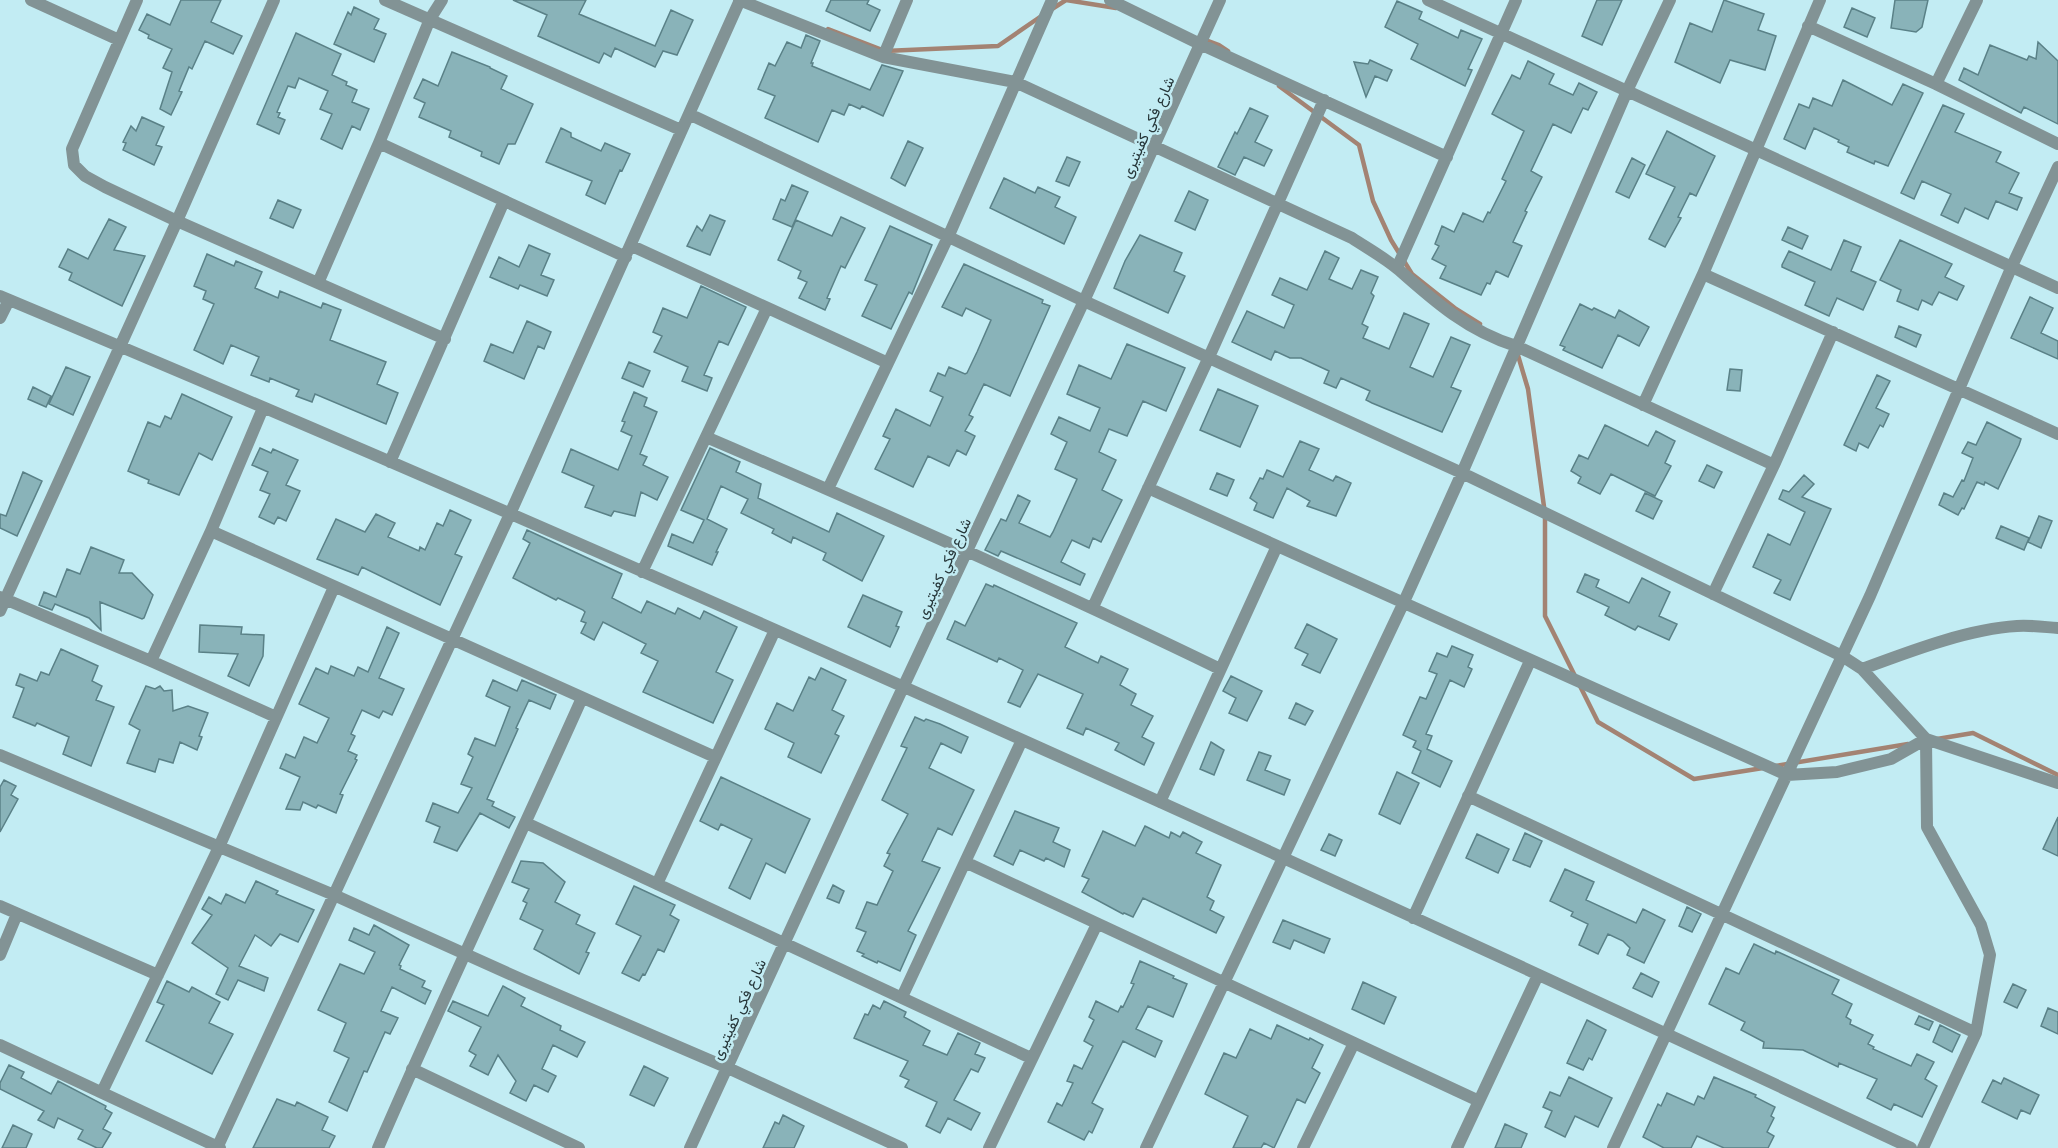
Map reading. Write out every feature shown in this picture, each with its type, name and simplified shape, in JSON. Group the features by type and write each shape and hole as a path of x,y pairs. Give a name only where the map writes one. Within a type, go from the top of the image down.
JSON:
{"street":[{"path":"31,0 119,40"},
{"path":"136,0 72,149 74,165 86,176 105,187 177,221 445,339"},
{"path":"274,0 177,221 2,602 151,661 276,717"},
{"path":"385,0 681,130"},
{"path":"318,283 430,20 442,0"},
{"path":"0,1045 218,1148 510,514 740,0 883,57 1015,82 1352,238 1397,268 1431,299 1493,339 1516,346 1774,465"},
{"path":"883,57 907,0"},
{"path":"828,489 949,235 1052,0"},
{"path":"1110,0 1200,44 1447,157"},
{"name":"شارع فكي كفيتيرى","path":"690,1148 1084,301 1220,0"},
{"path":"1428,0 2058,288"},
{"path":"1397,268 1516,0"},
{"path":"1146,1148 1403,604 1627,91 1670,0"},
{"path":"1643,405 1703,274 1820,0"},
{"path":"1936,84 1977,0"},
{"path":"1808,26 1936,84 2058,144"},
{"path":"1093,607 1209,357 1324,100"},
{"path":"689,114 949,235 1084,301 1462,473 1842,656 1862,669 1926,739 2058,783"},
{"path":"379,144 504,201 767,308 888,363"},
{"path":"1613,1148 1870,596 2012,266 2058,167"},
{"path":"390,462 504,201"},
{"path":"1703,274 2058,434"},
{"path":"0,318 5,298 510,514 904,686 1666,1033 1911,1148"},
{"path":"642,572 767,308"},
{"path":"1713,594 1833,332"},
{"path":"151,661 212,531 263,408"},
{"path":"706,437 1093,607 1220,669"},
{"path":"1148,488 1787,775 1837,772 1891,759 1926,739"},
{"path":"212,531 716,758"},
{"path":"1160,802 1277,546"},
{"path":"102,1092 219,847 334,587"},
{"path":"1862,669 1919,648 1967,635 2016,626 2058,628"},
{"path":"657,884 775,630"},
{"path":"1413,918 1530,661"},
{"path":"378,1148 582,698"},
{"path":"1923,1148 1976,1033 1990,955 1981,925 1927,827 1926,739"},
{"path":"902,997 1022,740"},
{"path":"0,755 334,895 728,1068 902,1148"},
{"path":"1468,796 1976,1033"},
{"path":"526,824 1031,1058"},
{"path":"965,862 1479,1101"},
{"path":"0,906 158,975"},
{"path":"0,955 17,914"},
{"path":"989,1148 1097,924"},
{"path":"1457,1148 1539,975"},
{"path":"1303,1148 1354,1043"},
{"path":"412,1070 557,1144 579,1148"}],"building":[{"path":"181,0 221,0 211,22 242,36 233,54 205,41 192,69 189,67 179,91 182,92 171,115 160,109 172,72 163,68 172,49 148,38 149,35 139,30 147,14 170,25"},
{"path":"513,0 586,0 579,14 655,46 671,10 693,20 677,55 663,51 655,67 615,48 611,57 604,53 599,63 538,36 547,15"},
{"path":"831,0 869,0 867,4 880,10 870,31 826,11"},
{"path":"1597,0 1622,0 1602,45 1582,36"},
{"path":"1724,0 1764,14 1758,30 1776,36 1765,70 1730,60 1720,83 1675,62 1690,23 1712,32"},
{"path":"1895,0 1928,0 1922,27 1916,32 1891,28"},
{"path":"1397,1 1422,12 1419,19 1458,38 1461,30 1482,39 1468,69 1472,70 1465,86 1411,59 1418,44 1385,27"},
{"path":"354,7 379,19 374,29 386,34 374,62 334,44 348,12 351,15"},
{"path":"1852,8 1875,18 1867,37 1844,27"},
{"path":"296,33 341,54 332,75 357,90 352,102 369,109 360,130 352,126 342,149 321,139 332,114 320,109 328,91 299,78 295,88 288,86 277,112 280,113 278,117 285,120 279,134 257,124"},
{"path":"806,35 820,41 811,63 813,63 812,66 870,90 882,65 903,71 883,116 862,106 860,109 849,104 844,115 832,110 818,142 765,118 775,96 758,89 769,63 775,66 787,42 801,48"},
{"path":"2038,42 2058,61 2058,124 2024,107 2021,113 1959,80 1964,68 1978,75 1990,45 2027,60 2029,56 2036,59"},
{"path":"452,52 507,76 501,89 533,104 515,144 508,144 499,164 481,156 482,152 449,137 451,131 419,117 425,103 414,98 423,79 438,86"},
{"path":"1370,60 1392,70 1387,81 1375,76 1366,97 1354,62 1368,64"},
{"path":"1528,61 1554,74 1549,84 1573,95 1579,83 1597,92 1588,110 1583,108 1571,133 1553,124 1531,171 1542,177 1513,242 1522,246 1508,277 1496,271 1490,284 1487,283 1481,295 1440,278 1446,266 1432,259 1439,246 1435,244 1442,226 1454,232 1463,213 1483,222 1488,212 1490,213 1506,181 1502,179 1524,131 1492,114 1512,75 1520,79"},
{"path":"1843,80 1892,105 1903,84 1923,93 1888,166 1875,161 1874,164 1847,152 1849,147 1814,128 1805,149 1784,139 1799,104 1809,108 1813,98 1832,106"},
{"path":"1943,105 1964,114 1955,132 2001,152 1996,162 2019,173 2009,193 2022,198 2017,210 1996,201 1988,219 1965,208 1958,223 1941,215 1951,194 1922,181 1914,199 1901,193"},
{"path":"1250,108 1268,116 1255,142 1272,150 1264,166 1244,157 1235,175 1218,167"},
{"path":"142,117 164,127 156,145 162,147 154,165 123,150 126,143 123,142 131,126 136,131"},
{"path":"561,128 571,133 571,137 601,151 605,143 630,154 605,204 586,195 592,181 546,162"},
{"path":"1667,131 1715,156 1696,196 1690,193 1678,217 1681,218 1665,247 1649,239 1675,187 1646,174"},
{"path":"908,141 923,148 905,186 891,178"},
{"path":"1067,157 1080,162 1069,186 1056,181"},
{"path":"1632,158 1645,165 1629,198 1616,192"},
{"path":"1004,178 1035,193 1038,187 1060,197 1055,207 1076,217 1064,244 990,208"},
{"path":"792,185 808,192 792,227 773,219 781,199 785,201"},
{"path":"1189,191 1208,200 1195,230 1175,221"},
{"path":"278,200 301,210 293,228 270,218"},
{"path":"710,215 725,221 710,255 687,246 697,226 702,231"},
{"path":"841,217 865,228 845,268 841,266 827,298 830,299 825,310 799,298 807,282 798,278 801,271 778,260 796,220 832,236"},
{"path":"109,219 126,227 114,250 145,256 122,306 69,280 72,273 59,267 68,249 88,259"},
{"path":"890,226 932,245 912,294 909,292 891,329 862,316 877,285 865,280"},
{"path":"1788,227 1808,236 1802,249 1782,240"},
{"path":"1140,235 1182,253 1174,271 1185,276 1168,313 1114,288 1125,261"},
{"path":"1844,240 1861,247 1851,271 1876,282 1863,310 1837,298 1829,316 1805,305 1815,282 1782,265 1789,251 1831,270"},
{"path":"1900,240 1952,264 1945,277 1964,286 1957,300 1939,292 1932,305 1922,300 1918,310 1897,301 1901,290 1880,280"},
{"path":"529,245 550,254 541,275 554,280 547,296 520,285 518,289 490,277 499,257 519,267"},
{"path":"1325,251 1339,258 1329,279 1352,289 1361,270 1378,277 1371,293 1374,296 1362,324 1368,327 1363,338 1389,349 1404,313 1429,324 1410,367 1433,377 1451,337 1470,345 1451,387 1461,391 1442,432 1366,400 1370,391 1341,378 1336,388 1324,383 1329,371 1301,358 1290,358 1275,351 1271,360 1232,342 1247,311 1284,328 1294,305 1272,295 1280,278 1307,290"},
{"path":"207,254 234,266 236,261 262,272 255,288 278,298 280,291 321,308 323,303 341,310 330,340 386,362 377,384 398,393 386,424 315,394 312,402 296,396 299,390 270,378 269,382 251,375 259,357 231,345 223,364 194,350 214,304 203,299 206,291 194,286"},
{"path":"964,264 1043,300 1042,303 1050,306 1010,396 984,384 969,415 973,417 965,431 975,436 966,455 957,450 949,466 928,456 913,487 875,469 890,439 883,436 896,409 930,426 943,397 930,391 938,373 945,376 949,367 967,373 991,320 966,308 962,316 942,307"},
{"path":"701,286 746,307 728,345 719,341 704,375 712,378 707,391 682,381 688,367 654,352 662,336 653,332 663,308 687,318"},
{"path":"2030,297 2053,308 2041,333 2058,341 2058,359 2011,338"},
{"path":"1580,304 1615,318 1619,310 1649,327 1639,346 1618,335 1602,368 1563,350 1565,347 1560,345"},
{"path":"527,321 551,332 544,349 538,346 524,379 484,361 491,344 513,353"},
{"path":"1899,326 1921,335 1916,347 1895,337"},
{"path":"1127,344 1185,368 1166,411 1143,401 1127,436 1109,429 1099,452 1116,460 1102,490 1122,500 1101,542 1093,538 1089,548 1072,540 1061,562 1085,574 1080,585 1001,551 998,556 985,550 1001,519 1006,521 1018,495 1030,501 1019,523 1050,537 1077,479 1055,469 1067,442 1051,434 1059,417 1090,431 1100,408 1067,394 1079,365 1111,379"},
{"path":"629,362 650,371 643,387 622,378"},
{"path":"66,367 90,377 73,415 49,404"},
{"path":"1730,369 1742,370 1740,391 1727,390"},
{"path":"1877,375 1890,381 1876,408 1889,414 1883,427 1880,425 1868,448 1859,443 1856,451 1844,445"},
{"path":"33,387 51,396 46,407 28,399"},
{"path":"1218,389 1258,406 1240,447 1200,430"},
{"path":"634,392 647,398 644,406 657,412 640,454 647,457 643,465 668,477 657,500 641,492 635,516 614,511 611,516 585,507 594,486 562,472 571,449 618,470 632,436 621,431 625,422 622,421"},
{"path":"182,394 232,417 212,460 199,453 179,495 148,483 149,480 128,471 148,422 160,427 165,416 171,419"},
{"path":"1987,422 2021,439 1998,489 1985,482 1984,485 1977,482 1964,509 1962,508 1958,515 1939,505 1944,493 1953,497 1962,480 1964,481 1973,458 1962,453 1968,442 1976,445"},
{"path":"1605,425 1648,446 1656,431 1675,441 1665,463 1671,466 1655,496 1611,474 1600,494 1578,483 1581,477 1571,471 1579,455 1588,459"},
{"path":"1300,441 1319,449 1309,470 1333,481 1336,476 1351,483 1336,516 1307,506 1310,501 1287,488 1273,518 1254,510 1257,503 1250,498 1260,478 1263,479 1267,470 1283,477"},
{"path":"260,448 271,453 273,449 298,460 286,485 300,491 286,521 278,517 274,524 259,517 270,494 260,490 268,472 252,465"},
{"path":"710,448 740,462 736,472 761,484 758,498 829,532 837,513 884,536 862,581 823,560 826,553 793,537 791,543 772,533 774,529 741,513 748,499 721,486 707,519 727,529 712,565 668,546 672,534 693,543 704,520 681,510"},
{"path":"1707,465 1722,472 1714,488 1699,481"},
{"path":"23,472 42,481 17,536 0,528 0,514 6,516"},
{"path":"1217,473 1234,480 1227,496 1210,489"},
{"path":"1804,475 1814,484 1802,497 1831,509 1790,600 1774,593 1781,580 1753,567 1768,534 1790,545 1805,512 1779,499 1783,490 1789,492"},
{"path":"1645,493 1662,501 1653,519 1636,511"},
{"path":"450,510 471,520 455,554 462,557 440,605 362,567 358,575 317,559 336,519 365,532 376,514 395,523 388,537 419,551 420,547 425,550 437,523 443,526"},
{"path":"2039,516 2052,521 2041,548 2028,542"},
{"path":"2001,526 2029,538 2024,550 1996,538"},
{"path":"527,530 622,574 612,598 641,613 647,601 675,614 678,608 700,619 704,611 737,627 716,672 733,680 713,723 643,692 658,661 641,653 646,644 603,622 594,640 581,633 586,623 581,621 585,612 583,610 558,598 556,600 513,578 530,543 523,539"},
{"path":"91,547 124,560 119,573 132,573 153,595 144,618 100,602 101,630 89,618 55,604 52,610 39,605 44,592 56,597 67,569 80,574"},
{"path":"1585,574 1599,580 1596,587 1629,603 1642,578 1670,592 1659,616 1677,624 1669,640 1638,626 1635,630 1605,615 1609,607 1577,592"},
{"path":"986,584 993,587 994,585 1077,623 1065,647 1098,663 1101,656 1128,669 1120,685 1136,694 1131,705 1153,716 1142,737 1154,743 1144,765 1115,750 1119,743 1086,728 1083,735 1067,728 1083,694 1038,674 1020,707 1008,702 1023,670 999,658 997,662 947,639 955,621 965,626"},
{"path":"863,595 902,612 896,626 899,627 890,647 848,627"},
{"path":"1307,624 1337,639 1320,673 1302,665 1308,654 1295,648"},
{"path":"200,625 242,627 241,634 264,635 263,656 249,686 228,676 238,654 199,652"},
{"path":"387,627 399,633 379,678 404,689 392,715 383,711 379,718 362,710 351,734 355,736 348,751 357,755 355,759 357,760 340,794 343,795 336,813 318,805 316,808 303,802 300,810 286,809 300,777 280,768 286,754 295,758 304,737 317,743 329,718 299,704 316,668 328,674 331,666 354,676 358,667 368,672"},
{"path":"1452,646 1473,655 1468,667 1472,669 1464,687 1450,680 1426,734 1432,736 1427,749 1452,761 1440,787 1412,773 1421,751 1413,747 1416,741 1403,735 1420,697 1426,699 1437,674 1429,671 1437,653 1447,657"},
{"path":"61,649 98,666 92,681 102,686 96,700 114,707 91,766 63,754 69,737 37,723 35,726 13,717 24,688 16,685 20,674 37,681 41,672 49,675"},
{"path":"821,668 846,680 832,710 844,716 835,734 839,736 821,773 788,757 794,743 765,729 777,703 793,711 809,677 815,680"},
{"path":"1231,676 1262,691 1247,721 1229,713 1236,698 1223,691"},
{"path":"493,680 517,691 522,680 556,695 550,709 529,700 487,799 494,802 492,806 515,817 509,828 480,813 457,851 434,842 440,827 426,821 433,803 458,813 472,788 461,784 473,757 468,754 475,738 495,746 510,707 486,696"},
{"path":"146,686 155,689 160,686 164,691 172,690 173,711 188,706 208,713 199,736 202,737 197,750 180,742 173,763 159,759 155,772 127,763 140,730 129,724"},
{"path":"1296,703 1313,711 1305,725 1289,718"},
{"path":"915,717 940,724 968,737 961,753 941,743 929,768 974,790 952,835 938,828 922,861 940,868 908,931 916,935 900,971 862,956 864,954 857,951 866,932 856,928 867,902 877,905 893,871 884,866 890,854 887,853 908,814 882,800 907,748 901,746"},
{"path":"1211,742 1224,750 1214,775 1200,769"},
{"path":"1259,752 1271,756 1265,770 1290,780 1284,795 1247,780"},
{"path":"1397,772 1419,783 1400,824 1379,814"},
{"path":"721,777 810,819 785,873 766,863 750,899 729,888 752,839 721,824 718,830 700,821"},
{"path":"4,780 16,786 11,795 18,799 0,832 0,787"},
{"path":"1015,811 1059,828 1053,842 1070,850 1064,867 1046,858 1044,861 1020,850 1013,865 994,856"},
{"path":"2058,817 2058,856 2043,849"},
{"path":"1145,826 1169,838 1171,832 1180,837 1183,832 1202,842 1196,853 1221,865 1207,897 1214,901 1210,910 1224,917 1216,933 1143,898 1133,917 1082,892 1089,879 1082,876 1103,831 1135,846"},
{"path":"1525,833 1542,841 1530,867 1513,860"},
{"path":"1329,834 1342,840 1335,856 1321,850"},
{"path":"1477,834 1509,849 1498,873 1466,858"},
{"path":"521,861 543,863 565,882 555,902 580,915 576,924 595,933 579,974 534,949 543,930 520,919 527,903 523,901 529,889 512,882"},
{"path":"1565,869 1594,882 1586,900 1636,923 1643,909 1665,920 1644,963 1627,955 1630,948 1623,941 1608,934 1598,954 1579,945 1588,924 1571,916 1573,912 1550,901"},
{"path":"256,881 278,891 276,894 314,910 298,942 280,934 271,946 255,935 239,966 268,978 264,991 238,980 228,1000 216,994 228,968 192,943 212,915 202,909 209,897 221,904 226,894 245,903"},
{"path":"833,885 844,891 839,903 827,898"},
{"path":"634,886 675,905 670,915 679,920 664,952 658,949 645,975 643,974 639,981 622,973 641,936 616,924"},
{"path":"1687,907 1701,914 1692,932 1679,926"},
{"path":"1283,920 1330,939 1324,953 1294,940 1290,949 1273,942"},
{"path":"374,925 409,945 399,965 400,969 425,981 422,987 431,991 425,1004 392,987 381,1011 398,1018 390,1034 385,1032 367,1072 364,1071 347,1111 329,1102 349,1058 334,1051 346,1023 318,1010 340,964 364,974 375,952 349,940 354,928 369,935"},
{"path":"1754,944 1775,954 1776,951 1839,980 1832,994 1852,1004 1846,1017 1851,1020 1850,1024 1873,1035 1868,1044 1874,1047 1873,1049 1911,1066 1917,1054 1934,1062 1925,1079 1937,1086 1922,1117 1894,1104 1891,1110 1867,1098 1877,1079 1839,1063 1838,1067 1803,1050 1763,1048 1764,1042 1741,1030 1745,1022 1709,1004 1726,968 1739,974"},
{"path":"1140,961 1187,984 1173,1017 1148,1006 1136,1029 1162,1041 1155,1057 1123,1041 1092,1103 1103,1109 1092,1133 1089,1131 1084,1140 1048,1122 1057,1103 1062,1106 1073,1083 1067,1081 1074,1065 1082,1069 1093,1046 1084,1041 1094,1020 1089,1017 1096,1001 1118,1012 1121,1006 1123,1007 1134,984 1131,983"},
{"path":"1641,973 1659,982 1652,997 1633,988"},
{"path":"167,981 189,992 192,987 220,1002 209,1023 233,1034 212,1074 146,1041 164,1005 157,1002"},
{"path":"1363,982 1396,997 1384,1024 1352,1009"},
{"path":"2013,984 2026,990 2017,1008 2004,1002"},
{"path":"503,986 525,998 521,1006 561,1026 560,1030 585,1042 577,1057 553,1045 542,1069 556,1076 548,1092 534,1085 526,1101 510,1093 516,1081 498,1055 488,1075 470,1066 476,1055 469,1051 481,1027 448,1011 453,1001 488,1016"},
{"path":"884,1001 906,1012 904,1017 930,1031 923,1045 947,1055 958,1033 980,1043 975,1054 985,1058 978,1072 971,1069 954,1100 980,1113 971,1130 948,1118 940,1133 926,1126 937,1102 905,1087 909,1080 900,1076 908,1061 854,1038 865,1014 868,1015 873,1005 880,1009"},
{"path":"2048,1008 2058,1012 2058,1034 2041,1026"},
{"path":"1919,1016 1933,1022 1929,1030 1915,1024"},
{"path":"1587,1020 1606,1030 1592,1060 1589,1058 1583,1070 1567,1063"},
{"path":"1277,1025 1323,1045 1312,1068 1320,1073 1305,1103 1297,1099 1274,1148 1264,1143 1261,1148 1233,1148 1248,1116 1205,1094 1224,1053 1236,1058 1250,1029 1271,1039"},
{"path":"1940,1025 1960,1035 1952,1052 1933,1042"},
{"path":"9,1065 24,1072 21,1078 51,1094 58,1081 106,1106 105,1109 112,1113 103,1129 111,1133 102,1148 78,1139 83,1130 58,1118 54,1128 38,1120 44,1111 0,1089 0,1083"},
{"path":"644,1066 668,1078 654,1106 630,1095"},
{"path":"1569,1077 1612,1098 1598,1127 1575,1116 1565,1137 1545,1127 1552,1111 1543,1107 1550,1092 1560,1096"},
{"path":"1714,1077 1756,1095 1755,1097 1775,1107 1771,1116 1774,1118 1767,1132 1774,1136 1768,1148 1724,1148 1697,1136 1691,1148 1664,1148 1643,1137 1658,1104 1661,1106 1667,1093 1694,1105 1698,1096 1704,1099"},
{"path":"2004,1078 2039,1095 2030,1114 2021,1110 2017,1119 1982,1102 1993,1080 2001,1084"},
{"path":"277,1099 295,1106 297,1102 328,1117 322,1130 335,1136 329,1148 253,1148"},
{"path":"783,1115 804,1126 794,1148 763,1148 775,1122 779,1124"},
{"path":"1505,1124 1527,1134 1521,1148 1495,1148"},
{"path":"13,1125 32,1134 26,1148 2,1148"}],"waterway":[{"path":"1052,9 1066,0 1116,8"},
{"path":"828,29 885,51 998,46 1040,17"},
{"path":"1203,39 1228,51"},
{"path":"1279,86 1359,145 1373,201 1391,240 1412,274 1456,309 1480,324"},
{"path":"1517,352 1528,389 1545,514 1545,616 1576,678"},
{"path":"1580,686 1598,722 1694,779 1763,768"},
{"path":"1937,739 1973,733 2058,775"},
{"path":"1775,766 1908,744"}]}
